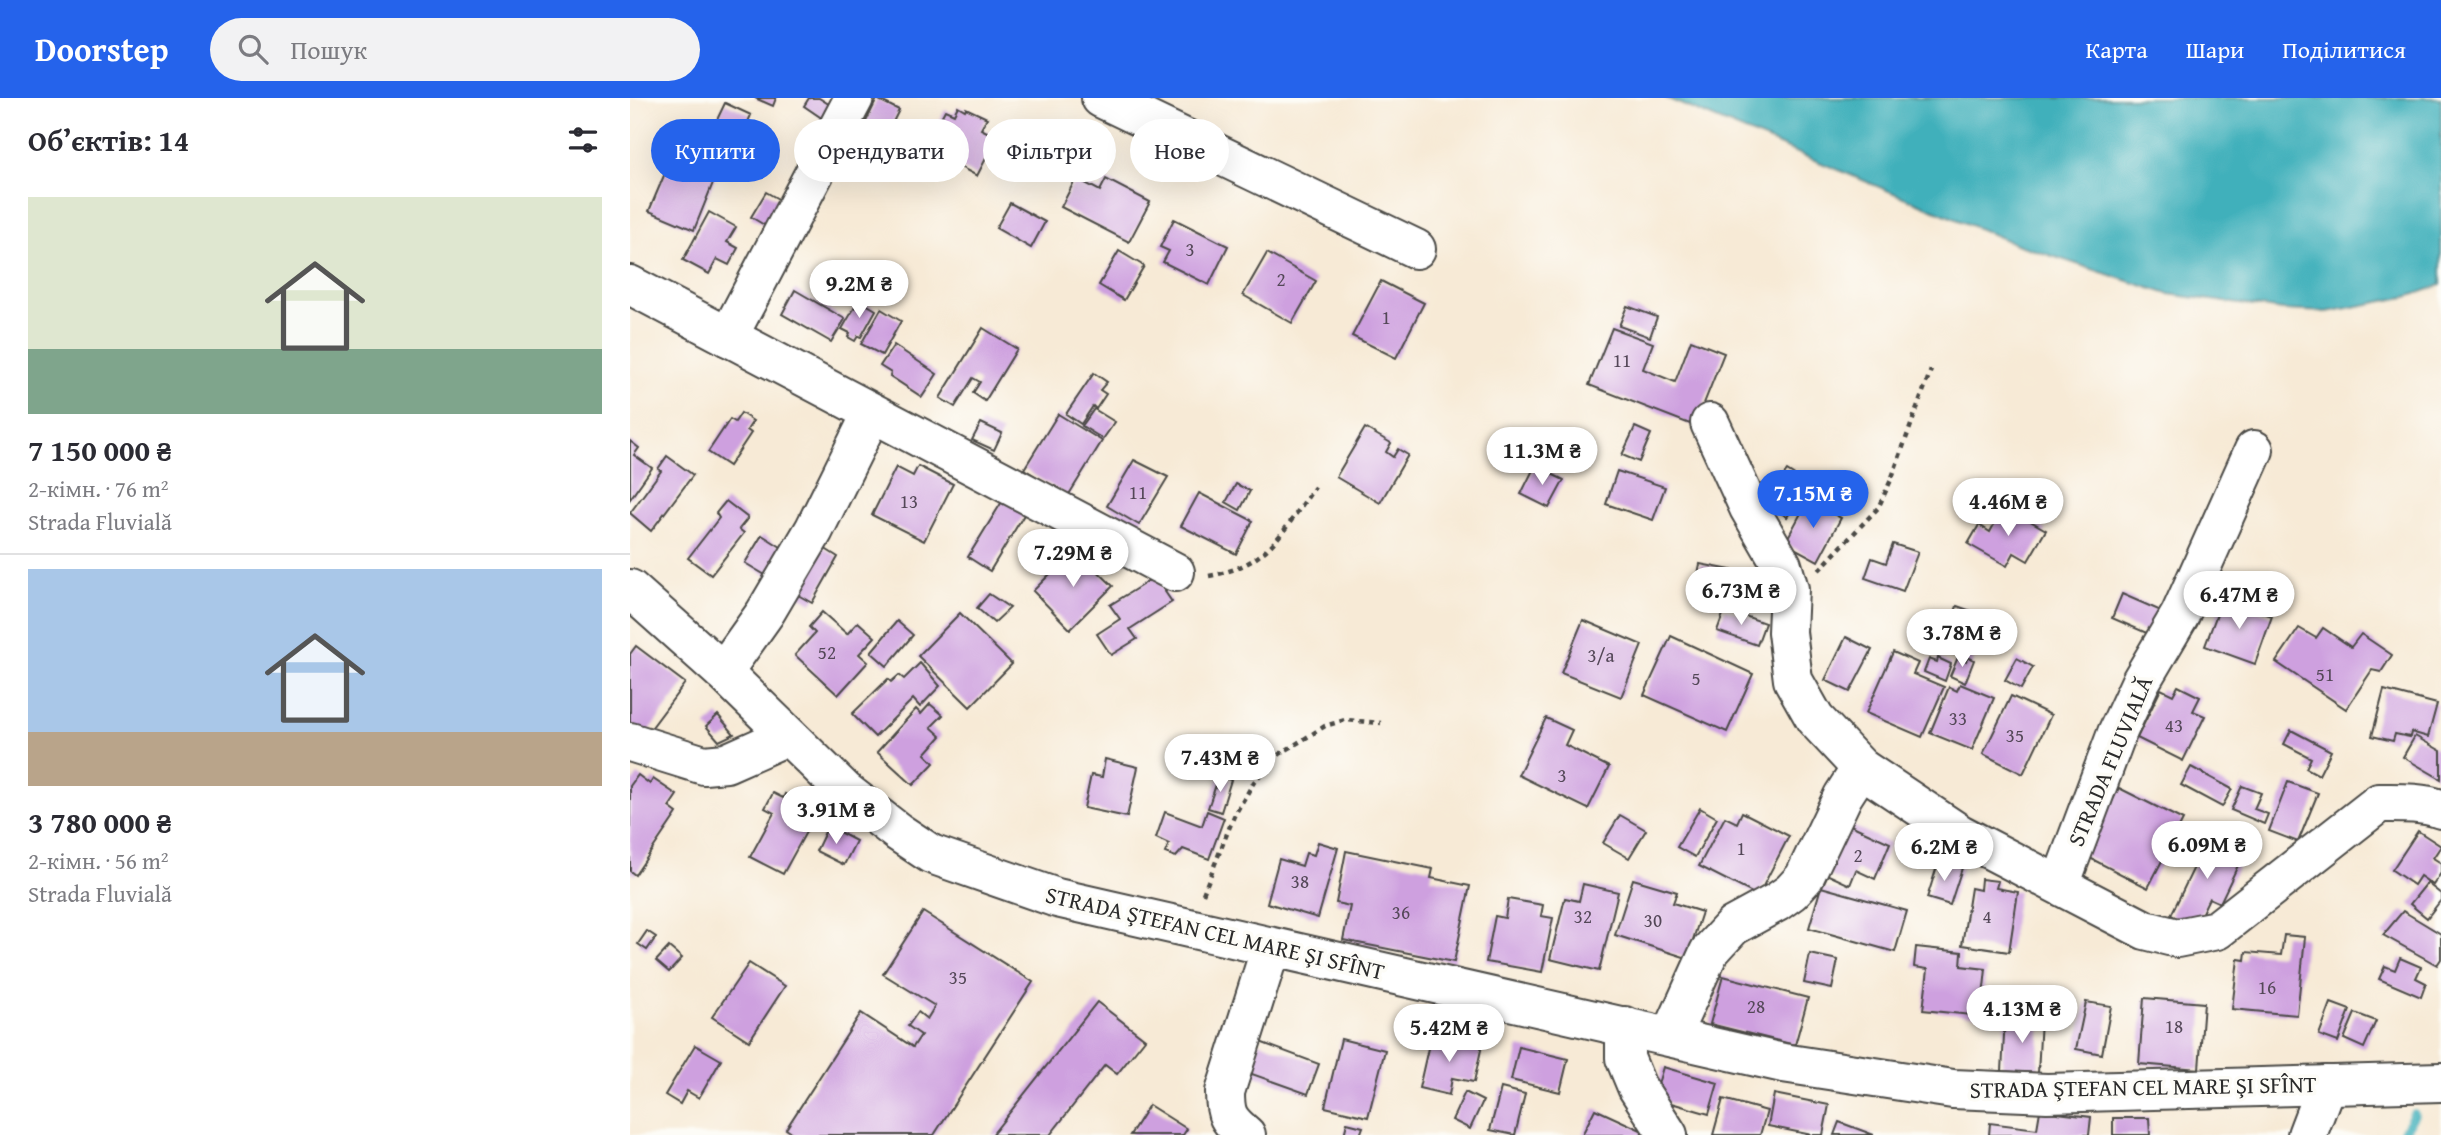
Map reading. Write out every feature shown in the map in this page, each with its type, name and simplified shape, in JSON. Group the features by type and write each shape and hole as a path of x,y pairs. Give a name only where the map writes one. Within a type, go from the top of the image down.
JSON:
{"street":[{"path":"728,337 854,98"},
{"path":"1101,98 1416,249"},
{"path":"630,285 1174,572"},
{"path":"723,672 765,613 807,542 872,414"},
{"path":"1710,423 1749,509 1782,565 1789,589 1787,632 1793,680 1815,719 1861,768 1959,834 2145,930 2176,938 2217,930 2379,803 2404,803 2441,809"},
{"name":"STRADA FLUVIALĂ","path":"2060,885 2117,733 2141,681 2180,615 2254,450"},
{"name":"STRADA ŞTEFAN CEL MARE ŞI SFÎNT","path":"630,589 723,672 845,791 898,832 931,854 1057,898 1783,1063 1953,1089 2047,1093 2441,1082"},
{"path":"630,742 704,765 726,763 787,736"},
{"path":"1671,1036 1709,952 1733,926 1777,902 1804,878 1843,796 1861,768"},
{"path":"1205,1135 1225,1092 1271,947"},
{"path":"1625,1026 1625,1058 1637,1087 1668,1135"},
{"path":"2307,1135 2326,1085"},
{"path":"1225,1092 1225,1111 1233,1124 1246,1135"}],"path":[{"path":"1789,589 1820,569 1878,509 1931,370"},
{"path":"1174,572 1194,579 1224,573 1254,562 1269,549 1315,487"},
{"path":"1190,930 1234,816 1254,782 1275,757 1325,726 1345,720 1381,723"}],"water":[{"path":"1666,98 2441,98 2441,285 2410,296 2327,312 2283,310 2168,294 2016,244"}],"building":[{"path":"755,98 776,98 773,106"},
{"path":"809,98 819,98 838,110 832,119 823,119 804,106"},
{"path":"877,99 899,110 894,119 867,119"},
{"path":"725,103 751,115 749,119 717,119"},
{"path":"958,106 987,118 983,119 981,129 983,164 977,176 969,172 969,119 940,119 945,110 954,114"},
{"path":"661,182 713,182 694,230 649,211"},
{"path":"1074,182 1083,182 1100,191 1104,182 1112,182 1150,202 1129,242 1061,207"},
{"path":"766,192 787,204 771,229 751,217"},
{"path":"1010,203 1045,222 1031,248 996,228"},
{"path":"709,212 736,227 727,242 738,248 729,265 717,259 709,274 683,260"},
{"path":"1174,219 1228,246 1209,285 1163,262 1169,251 1160,247"},
{"path":"1119,251 1144,266 1124,300 1099,285"},
{"path":"1267,253 1316,281 1292,323 1243,295"},
{"path":"1381,281 1424,303 1396,358 1352,336"},
{"path":"795,290 845,319 831,342 782,314"},
{"path":"859,300 876,310 861,337 858,336 855,341 848,337 850,333 842,329"},
{"path":"1627,306 1657,317 1650,337 1619,326"},
{"path":"881,309 901,321 882,355 861,344"},
{"path":"983,328 1017,349 985,401 973,393 980,382 973,378 955,407 940,398"},
{"path":"1612,328 1653,343 1643,369 1675,382 1691,340 1724,353 1695,426 1589,385"},
{"path":"894,345 937,374 922,397 890,376 891,373 880,366"},
{"path":"1094,373 1107,382 1100,390 1106,394 1096,409 1093,406 1081,424 1066,414"},
{"path":"1094,409 1115,422 1103,439 1082,426"},
{"path":"741,413 753,421 747,430 751,433 729,466 708,452 730,419 735,422"},
{"path":"1058,414 1102,441 1068,496 1024,469"},
{"path":"981,423 1002,433 994,450 972,440"},
{"path":"1635,427 1651,434 1639,462 1622,455"},
{"path":"1365,428 1391,443 1386,452 1393,457 1398,449 1408,455 1380,503 1336,477"},
{"path":"630,441 639,448 634,455 652,468 630,499"},
{"path":"667,456 693,475 651,531 630,513 661,471 658,469"},
{"path":"1134,460 1168,477 1139,525 1107,506"},
{"path":"918,466 953,484 924,541 872,515 896,467 913,476"},
{"path":"1535,466 1564,480 1549,508 1521,494"},
{"path":"1617,471 1665,487 1653,520 1606,504"},
{"path":"1787,471 1809,485 1787,517 1765,502"},
{"path":"1236,484 1250,491 1240,510 1226,502"},
{"path":"1199,493 1253,521 1236,554 1181,526"},
{"path":"1003,500 1025,513 990,571 968,557"},
{"path":"1808,500 1841,518 1818,561 1785,543"},
{"path":"726,501 748,518 739,529 744,533 711,575 688,558 719,518 716,513"},
{"path":"2004,506 2046,530 2028,561 2014,553 2007,566 1968,544 1979,525 1990,532"},
{"path":"762,535 792,554 775,581 745,563"},
{"path":"1893,544 1918,552 1903,591 1865,578 1872,558 1886,563"},
{"path":"819,545 838,557 812,603 791,591"},
{"path":"1075,549 1113,586 1070,629 1033,591"},
{"path":"1700,564 1741,572 1737,596 1695,589"},
{"path":"1155,577 1172,602 1130,629 1137,639 1111,655 1097,634 1120,619 1110,605"},
{"path":"989,594 1010,608 994,623 977,608"},
{"path":"2122,594 2168,614 2158,638 2112,618"},
{"path":"2223,598 2272,616 2255,664 2205,646"},
{"path":"1957,606 1977,613 1966,645 1946,639"},
{"path":"1725,609 1765,623 1757,645 1717,631"},
{"path":"822,612 847,634 858,622 875,637 859,654 868,662 838,695 795,655 815,633 809,627"},
{"path":"960,613 1012,664 970,707 918,656"},
{"path":"1583,620 1642,645 1621,697 1561,673"},
{"path":"897,621 913,635 887,666 871,652"},
{"path":"2299,628 2316,638 2323,628 2351,647 2361,634 2392,655 2381,672 2372,670 2346,709 2276,662"},
{"path":"1671,636 1753,674 1727,732 1644,695"},
{"path":"1846,637 1872,650 1850,692 1825,680"},
{"path":"636,646 685,683 646,735 630,723 630,654"},
{"path":"1893,652 1918,663 1913,674 1944,687 1922,737 1866,713"},
{"path":"1958,657 1966,661 1968,657 1974,660 1965,683 1950,676"},
{"path":"1938,658 1951,664 1945,681 1924,672 1929,659 1937,662"},
{"path":"2017,658 2033,667 2021,689 2005,680"},
{"path":"920,663 940,686 920,707 913,699 875,737 852,714 888,679 891,682 899,675 904,679"},
{"path":"1960,684 1994,698 1972,750 1930,733 1949,687 1957,691"},
{"path":"2178,686 2200,697 2193,711 2205,716 2183,761 2137,738 2161,689 2173,695"},
{"path":"2384,690 2437,704 2428,737 2411,732 2410,737 2395,734 2393,741 2372,736"},
{"path":"2011,696 2051,715 2023,774 1983,754"},
{"path":"930,704 943,715 931,727 941,736 925,754 934,763 913,785 877,752 916,709 921,714"},
{"path":"718,715 734,734 719,741 706,726"},
{"path":"1546,718 1572,730 1565,745 1609,767 1588,809 1518,775"},
{"path":"2291,730 2331,751 2319,775 2306,768 2311,758 2284,744"},
{"path":"2415,736 2441,751 2441,779 2403,757"},
{"path":"1105,759 1138,767 1127,817 1084,808 1091,775 1102,777"},
{"path":"2191,767 2232,789 2222,807 2181,785"},
{"path":"638,775 650,784 653,779 677,795 669,807 677,813 635,875 630,871 630,786"},
{"path":"1219,776 1231,780 1221,812 1208,808"},
{"path":"2288,782 2318,793 2298,842 2269,831"},
{"path":"2242,786 2261,793 2254,809 2268,814 2264,824 2231,810"},
{"path":"2119,788 2183,820 2148,888 2084,855"},
{"path":"773,793 783,798 785,794 817,812 783,874 750,857 774,813 765,808"},
{"path":"1700,808 1717,818 1695,857 1677,847"},
{"path":"1207,811 1224,818 1209,859 1183,849 1176,857 1165,853 1169,844 1156,838 1165,812 1202,826"},
{"path":"1742,812 1789,836 1758,896 1699,866 1725,817 1737,823"},
{"path":"1620,815 1646,830 1629,858 1603,843"},
{"path":"1846,823 1890,843 1875,879 1856,870 1850,885 1824,873"},
{"path":"828,826 856,841 844,865 816,851"},
{"path":"2418,831 2441,846 2433,858 2441,863 2441,873 2433,885 2420,876 2414,885 2392,870"},
{"path":"2208,838 2243,855 2220,903 2209,898 2195,927 2171,915"},
{"path":"1318,842 1338,848 1318,918 1267,903 1279,859 1302,866 1306,853 1314,855"},
{"path":"1346,851 1433,869 1431,878 1470,886 1454,962 1343,940 1350,906 1336,903"},
{"path":"1939,860 1962,868 1950,905 1927,898"},
{"path":"1633,879 1677,892 1673,903 1702,912 1687,958 1615,935"},
{"path":"1981,879 1998,881 1996,888 2018,892 2009,952 1962,945 1971,888 1980,890"},
{"path":"2427,883 2441,894 2441,900 2427,918 2410,904"},
{"path":"1583,884 1618,892 1599,971 1550,959 1565,898 1579,901"},
{"path":"1821,887 1907,911 1895,952 1809,928"},
{"path":"1508,899 1543,905 1541,916 1553,918 1542,972 1486,962 1495,916 1505,918"},
{"path":"2403,911 2441,934 2441,959 2437,965 2383,935"},
{"path":"923,912 1033,982 934,1135 795,1135 786,1129 861,1013 913,1047 921,1035 908,1026 918,1012 927,1019 935,1006 883,974"},
{"path":"647,931 656,937 647,950 638,944"},
{"path":"2284,935 2305,937 2297,1015 2232,1009 2238,959 2245,960 2246,952 2281,955"},
{"path":"669,947 682,958 669,972 656,961"},
{"path":"1916,947 1962,952 1961,966 1986,969 1981,1016 1923,1010 1928,969 1914,967"},
{"path":"1810,954 1838,960 1832,989 1804,983"},
{"path":"2400,958 2421,967 2416,978 2426,983 2421,997 2379,979 2385,966 2395,970"},
{"path":"749,963 785,986 749,1041 712,1017"},
{"path":"1723,976 1808,998 1795,1045 1710,1024"},
{"path":"2003,991 2036,993 2034,1016 2002,1014"},
{"path":"2144,998 2204,1003 2199,1069 2139,1064"},
{"path":"1097,1002 1145,1039 1117,1074 1105,1065 1050,1135 992,1135"},
{"path":"2086,1002 2111,1006 2102,1054 2076,1049"},
{"path":"2331,1003 2350,1010 2338,1042 2319,1035"},
{"path":"2355,1013 2376,1021 2364,1048 2344,1039"},
{"path":"2005,1017 2041,1019 2038,1073 2002,1071"},
{"path":"1431,1035 1482,1045 1474,1082 1452,1078 1449,1095 1419,1088"},
{"path":"1341,1039 1385,1050 1368,1117 1325,1107"},
{"path":"1260,1042 1319,1064 1308,1094 1249,1073"},
{"path":"695,1045 721,1060 699,1098 687,1091 680,1104 665,1095"},
{"path":"1519,1047 1568,1059 1560,1092 1511,1080"},
{"path":"1663,1067 1718,1083 1709,1114 1654,1098"},
{"path":"1501,1088 1525,1094 1515,1135 1490,1130"},
{"path":"1465,1092 1483,1101 1470,1129 1452,1120"},
{"path":"1774,1094 1829,1105 1823,1135 1768,1126"},
{"path":"1723,1099 1767,1111 1760,1135 1713,1135"},
{"path":"1149,1105 1187,1129 1183,1135 1130,1135"},
{"path":"1595,1109 1643,1131 1641,1135 1582,1135"},
{"path":"2040,1111 2091,1117 2089,1135 1989,1135 1990,1123 2037,1129"},
{"path":"2113,1118 2149,1118 2150,1135 2113,1135"},
{"path":"1839,1122 1874,1135 1834,1135"},
{"path":"1347,1123 1363,1127 1360,1135 1344,1135"}],"waterway":[{"path":"2402,1135 2414,1114"}]}
